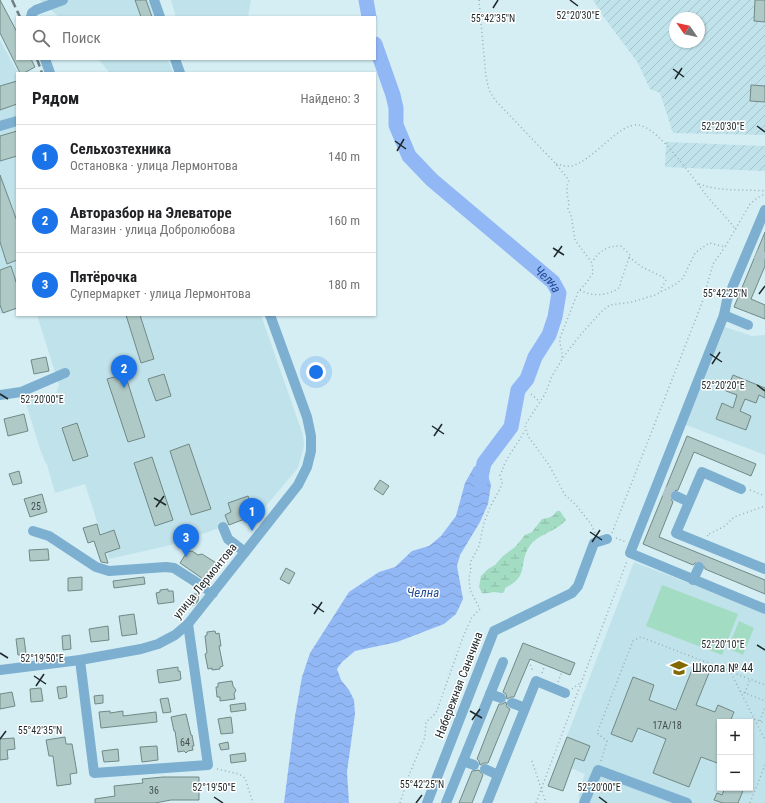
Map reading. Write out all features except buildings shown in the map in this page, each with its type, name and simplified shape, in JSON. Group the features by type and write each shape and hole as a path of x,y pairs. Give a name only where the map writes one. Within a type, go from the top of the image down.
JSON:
{"street":[{"path":"31,16 32,13 36,10 63,0"},
{"path":"154,0 160,16"},
{"path":"45,60 50,72"},
{"path":"175,60 180,72"},
{"path":"0,126 16,121"},
{"path":"765,210 751,252 727,300 724,315 660,489 631,549 693,580 765,609"},
{"path":"724,315 748,325"},
{"name":"улица Лермонтова","path":"0,670 80,660 141,649 158,644 175,635 188,624 298,485 307,467 311,450 311,436 307,417 270,316"},
{"path":"0,395 21,392 65,373"},
{"path":"741,489 702,472 676,533 706,551 765,569"},
{"path":"676,496 689,502"},
{"path":"223,527 228,539 245,552"},
{"path":"33,531 49,536 96,567 109,571 166,567 174,568 213,593"},
{"name":"Набережная Саначина","path":"427,803 494,631 572,593 578,586 594,544 608,539"},
{"path":"693,580 699,567"},
{"path":"80,660 94,774 208,765 188,624"},
{"path":"446,803 503,662"},
{"path":"487,803 536,681 566,693"},
{"path":"490,694 501,698"},
{"path":"512,703 525,708"},
{"path":"463,761 474,765"},
{"path":"485,769 498,775"},
{"path":"584,803 598,770 687,803"}],"path":[{"path":"479,0 489,90 495,100 556,164 569,180 567,186 569,203 568,209 571,215 575,240 592,263 593,273 578,292 560,338 559,343 563,352 562,359"},
{"path":"556,164 566,167 573,166 594,153 631,125 645,127 662,139 736,230"},
{"path":"697,183 707,187 722,189 765,191"},
{"path":"608,539 702,303 714,264 736,230 750,204 765,194"},
{"path":"596,535 591,524 576,505 565,495 549,465 528,436 525,424 550,385 552,376 562,359 582,333 610,305 632,302 660,292 676,284 683,278 695,253 709,244 725,247"},
{"path":"580,290 586,294 595,295 607,294 615,291 620,287 630,255 621,246 607,247 592,263"},
{"path":"629,258 666,280 660,292"},
{"path":"531,394 540,402"},
{"path":"400,803 409,775 425,737 426,722 436,713 463,637 472,618 480,609 470,590 470,563 478,546 490,507 502,484 500,475 504,470 506,462 526,430"},
{"path":"741,489 742,486 765,496"},
{"path":"706,551 708,535 725,526 734,517 765,506"},
{"path":"536,803 631,549 615,537 608,539"},
{"path":"598,770 607,741 597,733 633,641 641,637 765,685"},
{"path":"529,661 536,681"},
{"path":"730,671 765,740"},
{"path":"744,693 750,679"},
{"path":"566,693 582,682"},
{"path":"740,691 765,701"},
{"path":"760,721 765,706"},
{"path":"754,719 765,723"},
{"path":"532,761 546,803"},
{"path":"208,765 211,768 239,774 245,778 253,803"},
{"path":"750,803 765,765"}],"shaded area":[{"path":"40,0 148,0 154,16 58,16"},
{"path":"171,0 251,0 248,16 176,16"},
{"path":"593,0 765,0 765,135 673,133 660,93 650,89 638,63"},
{"path":"0,40 17,72 16,72 16,309 0,314"},
{"path":"99,60 168,60 173,72 109,72"},
{"path":"666,142 765,146 765,171 665,167"},
{"path":"37,316 261,316 303,435 304,446 298,468 259,514 171,545 109,559 85,484 55,493 47,464 40,449 25,400 56,394 59,385"},
{"path":"725,327 752,336 765,335 765,455 686,425"},
{"name":"Школа № 44","path":"634,562 765,613 765,803 585,803 579,800 579,791 585,774 557,762"}],"green space":[{"path":"557,511 560,511 566,520 557,528 533,542 526,553 521,574 518,579 505,588 503,593 482,593 479,587 481,576 515,547 525,535 532,532 542,519 551,517"},
{"path":"662,585 738,614 722,655 646,626"},
{"path":"739,621 754,628 743,655 728,648"}],"water":[{"name":"Челна","path":"484,463 491,485 488,504 480,522 460,555 457,566 463,599 456,614 444,624 397,642 355,651 342,662 337,669 341,680 349,690 354,700 355,714 347,772 349,803 284,803 295,716 302,677 310,653 349,592 379,572 395,567 412,551 429,546 441,536 456,516 465,483 474,467"}],"waterway":[{"name":"Челна","path":"366,0 369,16"},
{"name":"Челна","path":"376,47 393,95 396,108 396,125 409,156 432,180 553,282 559,293 555,317 549,335 535,357 527,379 518,390 511,427 484,463 480,482"}],"tunnel":[{"path":"756,254 765,258"},
{"path":"664,491 676,496"},
{"path":"699,567 704,555"}],"railway":[{"path":"12,0 20,16"},
{"path":"37,60 42,72"}],"place":[{"name":"Авторазбор на Элеваторе","path":"124,388"},
{"name":"Сельхозтехника","path":"252,531"},
{"name":"Пятёрочка","path":"186,557"},
{"name":"Школа № 44","path":"679,668"}]}
